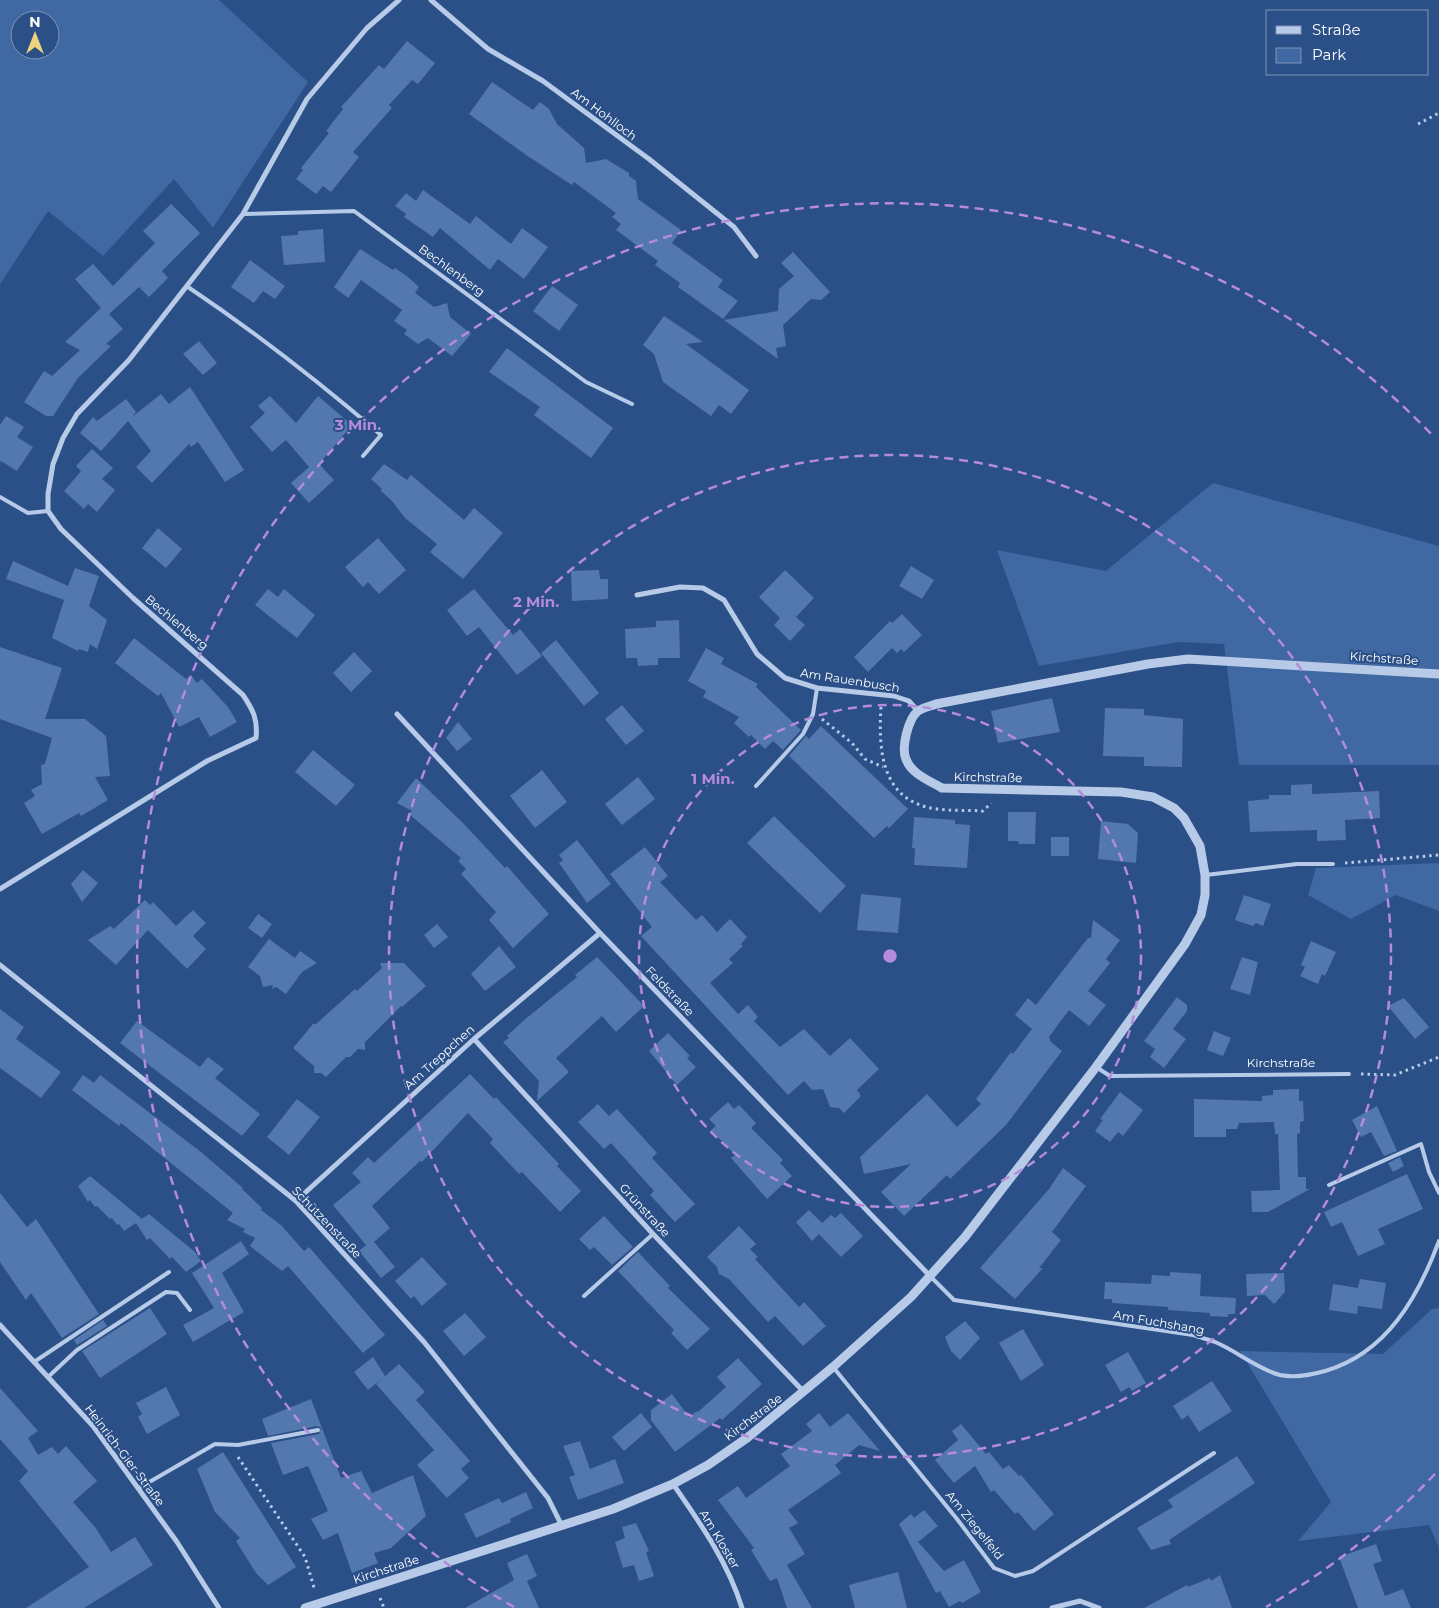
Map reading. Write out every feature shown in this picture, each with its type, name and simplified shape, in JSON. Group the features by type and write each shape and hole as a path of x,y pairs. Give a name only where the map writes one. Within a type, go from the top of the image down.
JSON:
{"street":[{"path":"48,511 48,494 53,464 63,438 77,414 129,360 188,287 243,214 307,99 366,28 399,0"},
{"name":"Am Hohlloch","path":"431,0 488,49 543,81 649,159 734,227 756,256"},
{"name":"Bechlenberg","path":"0,889 207,761 256,738 258,724 255,713 244,695 99,566 60,529 48,511"},
{"name":"Am Rauenbusch","path":"637,595 680,587 703,588 724,600 757,654 785,678 816,688 894,696 909,700 918,711"},
{"name":"Kirchstraße","path":"305,1608 563,1527 613,1509 673,1484 708,1465 748,1438 804,1393 932,1277 1096,1067 1185,944 1201,915 1205,895 1205,875 1200,846 1184,818 1174,808 1154,797 1120,792 942,788 917,774 906,759 905,742 912,720 918,711 946,702 1148,664 1188,659 1439,674"},
{"name":"Feldstraße","path":"397,714 600,933 932,1277"},
{"name":"Am Treppchen","path":"296,1201 474,1039 600,933"},
{"name":"Schützenstraße","path":"0,965 296,1201 424,1342 548,1498 563,1527"},
{"name":"Grünstraße","path":"474,1039 652,1234 804,1393"},
{"name":"Heinrich-Gier-Straße","path":"0,1325 94,1426 139,1488 219,1608"},
{"name":"Am Kloster","path":"673,1484 711,1539 728,1571 742,1608"},
{"path":"1052,1608 1080,1601 1098,1608"}],"lane":[{"name":"Bechlenberg","path":"243,214 354,211 586,382 632,404"},
{"path":"188,287 237,320 327,388 381,435 363,456"},
{"path":"0,497 28,513 48,511"},
{"path":"756,786 803,734 813,714 816,688"},
{"path":"1205,875 1297,864 1333,864"},
{"name":"Kirchstraße","path":"1096,1067 1110,1076 1349,1074"},
{"path":"1329,1185 1422,1144 1429,1172 1439,1193"},
{"path":"584,1296 652,1234"},
{"name":"Am Fuchshang","path":"932,1277 954,1300 1193,1335 1215,1342 1281,1375 1299,1376 1332,1369 1361,1356 1386,1336 1419,1287 1439,1241"},
{"path":"34,1362 169,1272"},
{"path":"48,1378 77,1350 166,1292 178,1293 190,1310"},
{"name":"Am Ziegelfeld","path":"833,1367 957,1519 994,1568 1015,1576 1034,1570 1214,1454"},
{"path":"139,1488 215,1444 232,1445 318,1430"}],"path":[{"path":"1418,124 1439,113"},
{"path":"813,714 828,721 866,759 884,767"},
{"path":"1333,864 1439,856"},
{"path":"1349,1074 1395,1075 1439,1057"},
{"path":"232,1445 236,1454 305,1557 319,1604"}],"green space":[{"path":"0,0 219,0 308,82 213,228 174,179 103,256 48,211 0,284"},
{"path":"1213,483 1439,546 1439,765 1239,765 1224,644 1178,642 1039,666 997,550 1106,571"},
{"path":"1439,863 1439,911 1396,895 1351,919 1308,895 1316,868"},
{"path":"1439,1308 1439,1548 1429,1525 1298,1541 1331,1502 1240,1351 1383,1354 1432,1309"}],"building":[{"path":"407,41 435,63 418,84 412,80 389,105 392,108 353,152 359,157 331,192 323,186 316,194 296,179 303,170 301,168 329,133 326,131 343,109 341,107 379,65 384,69"},
{"path":"492,82 533,110 540,102 549,109 557,124 584,148 586,163 606,159 629,173 629,176 636,181 638,199 681,230 672,243 723,280 718,287 738,301 723,319 678,287 680,283 655,265 658,261 616,230 621,224 612,217 616,213 574,182 572,185 469,114"},
{"path":"423,190 470,224 476,216 511,244 522,228 548,247 524,279 498,259 490,270 440,228 433,237 404,217 406,214 395,206 406,193 416,201"},
{"path":"171,204 200,233 162,271 168,278 149,297 139,287 109,314 123,329 106,344 111,346 78,378 53,416 46,416 24,402 44,371 52,376 80,350 65,342 101,308 75,279 93,264 113,286 155,243 143,231"},
{"path":"323,229 325,262 284,265 281,236 298,235 298,231"},
{"path":"360,249 393,270 395,268 408,277 419,287 415,293 434,307 447,303 450,317 471,334 452,356 428,338 418,344 404,334 407,330 394,321 402,310 361,280 348,298 334,287"},
{"path":"793,252 830,292 821,300 811,299 783,325 786,346 776,348 778,359 724,320 778,311 779,289 794,276 781,263"},
{"path":"250,260 285,286 275,299 263,291 254,303 231,287"},
{"path":"552,286 578,305 559,331 533,311"},
{"path":"664,316 703,342 686,344 749,390 731,414 719,405 711,416 663,382 654,354 643,345"},
{"path":"199,341 217,363 203,375 183,354"},
{"path":"507,348 613,428 591,458 534,415 540,407 489,372"},
{"path":"190,387 244,470 225,482 198,442 191,447 189,444 152,483 136,467 151,451 128,421 101,451 80,433 93,417 97,421 126,399 136,412 132,417 161,394 169,404"},
{"path":"270,396 296,423 318,396 352,425 319,464 334,480 309,503 291,483 309,467 286,440 272,452 250,427 265,413 258,406"},
{"path":"6,416 24,427 17,437 33,447 17,471 1,461 0,463 0,425"},
{"path":"92,449 113,468 102,479 115,490 97,512 88,504 84,509 64,491 81,471 76,466"},
{"path":"384,464 407,480 411,475 464,520 474,508 503,533 463,579 430,552 437,544 405,518 392,501 380,490 382,489 371,479"},
{"path":"158,528 182,549 166,568 142,548"},
{"path":"378,538 406,570 379,594 368,582 363,587 345,567"},
{"path":"13,561 68,586 75,568 99,576 89,606 107,620 97,649 90,644 88,652 79,649 78,651 52,638 64,600 6,579"},
{"path":"911,566 934,580 922,599 899,586"},
{"path":"599,570 600,579 608,579 608,599 572,601 571,571"},
{"path":"785,570 814,598 796,617 805,625 790,641 774,625 780,618 759,597"},
{"path":"268,589 278,597 284,589 315,615 297,638 255,605"},
{"path":"474,589 513,635 520,629 542,656 517,675 479,627 467,636 447,610"},
{"path":"902,614 922,635 904,652 901,649 897,653 892,648 868,672 854,657 890,621 892,623"},
{"path":"679,620 680,658 658,658 658,665 638,666 637,658 626,658 625,629 656,627 656,621"},
{"path":"134,638 186,679 191,675 197,683 202,679 228,707 237,722 210,737 199,717 179,727 161,693 158,696 115,663"},
{"path":"556,640 599,693 584,706 541,653"},
{"path":"0,647 62,668 45,719 85,719 106,736 110,776 95,777 108,800 81,816 79,813 42,834 24,803 35,796 31,790 42,784 41,765 45,764 52,738 0,719"},
{"path":"706,648 724,658 721,664 758,684 756,687 801,730 783,750 773,741 765,749 751,735 749,737 734,723 739,717 703,697 706,691 688,681"},
{"path":"354,652 372,671 351,692 333,673"},
{"path":"1052,698 1060,732 998,743 991,711"},
{"path":"622,705 644,731 626,745 605,719"},
{"path":"1105,708 1144,709 1144,715 1183,719 1182,767 1144,766 1144,757 1103,756"},
{"path":"458,722 472,739 457,751 446,738"},
{"path":"821,726 908,809 889,828 887,826 874,838 789,756 806,736 809,739"},
{"path":"313,750 355,785 336,806 295,772"},
{"path":"542,770 567,802 535,828 510,796"},
{"path":"638,777 655,799 622,825 605,804"},
{"path":"416,778 463,823 505,868 507,866 549,914 513,948 489,920 496,912 461,874 466,869 458,861 461,858 409,814 412,811 397,803"},
{"path":"1312,784 1312,794 1379,791 1380,818 1345,820 1346,840 1317,841 1317,830 1250,832 1248,801 1269,799 1269,795 1291,795 1291,785"},
{"path":"1008,812 1036,812 1035,844 1019,844 1018,841 1008,841"},
{"path":"774,816 846,886 820,913 747,843"},
{"path":"914,817 955,820 955,824 970,825 967,868 914,865 915,848 912,848"},
{"path":"1101,821 1128,824 1138,833 1136,863 1098,859"},
{"path":"1051,837 1069,837 1069,856 1051,856"},
{"path":"577,840 611,884 587,903 559,863 563,860 559,855"},
{"path":"645,847 668,876 660,882 696,920 702,915 717,932 730,919 747,937 741,944 743,946 729,959 733,963 710,983 738,1014 748,1005 758,1017 754,1021 780,1047 804,1029 830,1056 850,1038 879,1069 857,1090 861,1096 844,1113 839,1108 830,1107 823,1089 812,1090 804,1081 788,1095 641,936 652,927 610,874"},
{"path":"83,870 98,883 82,902 71,884"},
{"path":"861,894 901,898 898,933 857,930"},
{"path":"1244,895 1271,904 1263,926 1256,923 1253,926 1235,920"},
{"path":"145,900 150,905 153,902 176,926 193,910 206,923 193,936 206,949 187,969 148,930 116,965 88,940 110,926 114,929"},
{"path":"258,914 272,924 262,938 248,928"},
{"path":"1093,920 1120,940 1106,959 1110,963 1088,991 1106,1005 1089,1026 1069,1010 1049,1037 1051,1042 1062,1051 1006,1125 950,1179 947,1175 904,1216 881,1192 911,1164 864,1174 860,1157 927,1094 957,1127 981,1104 976,1099 1011,1052 1013,1054 1032,1029 1015,1015 1028,998 1036,1005 1088,938 1091,938"},
{"path":"437,924 448,937 434,948 424,935"},
{"path":"269,939 295,958 300,951 317,963 302,972 286,994 276,987 272,989 273,985 263,987 260,976 248,967"},
{"path":"1311,941 1336,952 1325,976 1322,974 1318,984 1300,976 1305,967 1301,965"},
{"path":"499,946 516,967 485,991 471,974"},
{"path":"597,957 644,1006 616,1032 602,1016 556,1058 569,1072 537,1101 539,1081 503,1042 509,1038 507,1036 523,1021 577,977 575,975"},
{"path":"1242,957 1258,962 1250,995 1230,989"},
{"path":"380,963 404,963 426,986 401,1006 365,1042 365,1050 358,1049 350,1057 346,1057 326,1077 321,1073 314,1073 314,1066 293,1048 313,1024 316,1024 355,989 357,991 382,968"},
{"path":"1177,997 1187,1005 1187,1011 1173,1029 1186,1039 1164,1068 1150,1057 1155,1049 1144,1041"},
{"path":"1404,998 1429,1027 1415,1039 1388,1006"},
{"path":"0,1009 24,1027 16,1039 61,1072 41,1098 0,1068"},
{"path":"137,1021 200,1067 208,1057 224,1069 215,1078 260,1114 242,1136 120,1043"},
{"path":"1214,1031 1231,1038 1223,1056 1207,1050"},
{"path":"668,1033 690,1056 687,1058 696,1067 677,1085 649,1051"},
{"path":"470,1074 494,1099 496,1097 559,1164 557,1166 581,1191 560,1212 522,1172 519,1174 490,1143 493,1139 468,1113 422,1162 420,1161 372,1206 390,1228 374,1242 395,1267 381,1278 359,1251 366,1245 333,1205 361,1182 352,1173 368,1157 374,1163"},
{"path":"83,1075 94,1083 100,1075 201,1152 243,1188 262,1208 261,1210 281,1225 304,1251 309,1247 385,1335 363,1353 288,1266 282,1271 250,1246 255,1238 243,1232 245,1229 227,1220 233,1213 121,1123 119,1126 72,1090"},
{"path":"1299,1089 1299,1101 1303,1101 1304,1121 1300,1122 1300,1133 1297,1134 1298,1177 1306,1177 1306,1189 1310,1189 1268,1212 1252,1212 1251,1191 1280,1190 1278,1134 1275,1134 1274,1122 1239,1123 1237,1129 1226,1129 1226,1137 1194,1137 1194,1099 1262,1101 1262,1096 1273,1095 1273,1090"},
{"path":"1120,1092 1143,1110 1123,1136 1118,1132 1110,1142 1095,1131 1103,1120 1100,1119"},
{"path":"297,1099 320,1117 289,1155 267,1137"},
{"path":"728,1102 734,1109 739,1105 756,1123 751,1128 783,1160 780,1163 792,1176 767,1199 731,1158 735,1155 711,1130 716,1126 709,1119"},
{"path":"598,1104 609,1116 617,1109 657,1153 652,1158 695,1204 675,1222 650,1195 654,1191 611,1143 604,1149 578,1122"},
{"path":"1377,1106 1397,1151 1384,1156 1371,1132 1361,1137 1352,1120"},
{"path":"1400,1157 1404,1166 1393,1172 1388,1163"},
{"path":"1063,1168 1086,1186 1052,1232 1061,1240 1039,1268 1043,1268 1015,1299 980,1268 1049,1189"},
{"path":"1407,1174 1423,1209 1378,1229 1385,1244 1358,1256 1342,1222 1331,1227 1324,1212"},
{"path":"90,1176 142,1219 124,1231 112,1218 110,1219 97,1206 95,1207 90,1200 88,1202 78,1186"},
{"path":"0,1193 27,1227 36,1219 99,1314 62,1338 31,1293 26,1300 0,1262"},
{"path":"809,1210 822,1223 831,1215 835,1218 841,1213 863,1236 841,1257 819,1234 812,1241 796,1222"},
{"path":"149,1214 195,1252 201,1261 186,1272 172,1257 170,1259 150,1238 147,1240 136,1223"},
{"path":"604,1216 633,1247 612,1265 594,1247 590,1250 579,1239"},
{"path":"739,1226 756,1244 750,1249 758,1257 755,1259 799,1307 804,1302 826,1326 803,1346 775,1316 768,1322 729,1279 719,1274 717,1267 707,1257"},
{"path":"241,1241 249,1254 222,1273 244,1312 193,1342 183,1325 214,1308 192,1273"},
{"path":"638,1252 670,1286 668,1288 710,1329 687,1350 671,1333 674,1330 618,1271"},
{"path":"422,1257 447,1284 422,1306 414,1296 411,1299 395,1281"},
{"path":"1170,1272 1201,1274 1200,1296 1236,1298 1235,1314 1228,1314 1228,1317 1210,1316 1210,1313 1168,1310 1168,1307 1112,1303 1112,1299 1104,1299 1105,1282 1151,1284 1152,1275 1170,1276"},
{"path":"1284,1273 1285,1292 1274,1304 1265,1295 1247,1296 1246,1274"},
{"path":"1360,1279 1386,1283 1382,1309 1358,1306 1357,1314 1329,1310 1333,1284 1358,1288"},
{"path":"150,1308 167,1334 100,1378 82,1351"},
{"path":"465,1313 486,1337 464,1356 443,1331"},
{"path":"103,1320 107,1326 77,1345 74,1340"},
{"path":"965,1321 980,1338 960,1360 951,1351 945,1337"},
{"path":"1023,1329 1044,1365 1021,1381 999,1343"},
{"path":"1128,1352 1146,1383 1132,1391 1129,1387 1121,1392 1105,1365"},
{"path":"373,1357 385,1376 368,1390 354,1372"},
{"path":"738,1358 762,1384 722,1420 720,1418 675,1452 651,1420 651,1410 672,1394 689,1417 698,1412 726,1387 717,1377"},
{"path":"399,1364 425,1392 416,1400 470,1461 461,1469 469,1478 447,1498 417,1465 434,1450 376,1384"},
{"path":"1212,1381 1232,1411 1199,1432 1188,1415 1182,1420 1173,1406"},
{"path":"166,1387 180,1415 147,1434 138,1417 142,1414 136,1403"},
{"path":"0,1388 38,1431 28,1438 38,1455 52,1447 58,1454 66,1446 97,1481 73,1502 95,1527 111,1552 135,1537 153,1565 84,1608 26,1608 89,1567 19,1481 28,1471 0,1439"},
{"path":"311,1399 341,1478 361,1471 372,1493 413,1475 426,1516 391,1548 374,1553 378,1563 352,1573 338,1533 323,1540 311,1519 328,1511 308,1466 283,1475 271,1443 319,1434 321,1428 317,1426 268,1436 262,1419"},
{"path":"641,1413 652,1427 624,1451 612,1437"},
{"path":"819,1413 830,1427 848,1413 880,1451 859,1445 835,1465 841,1473 788,1510 798,1523 789,1528 805,1554 787,1565 812,1608 787,1608 777,1578 770,1581 751,1550 754,1548 718,1500 738,1486 746,1498 790,1466 781,1454 812,1431 806,1424"},
{"path":"961,1424 986,1454 989,1452 1003,1469 1009,1465 1019,1476 1021,1475 1054,1514 1034,1531 1018,1512 1015,1514 994,1490 991,1492 975,1466 954,1483 935,1460 958,1440 952,1431"},
{"path":"580,1441 590,1469 615,1459 624,1483 578,1500 569,1477 575,1475 563,1446"},
{"path":"223,1452 296,1567 268,1585 256,1573 236,1541 240,1538 215,1512 197,1469"},
{"path":"1237,1456 1255,1483 1169,1540 1171,1544 1151,1550 1137,1528 1173,1507 1168,1500"},
{"path":"526,1492 533,1508 510,1519 511,1522 476,1538 464,1514 499,1498 502,1503"},
{"path":"924,1510 938,1526 918,1542 944,1571 964,1560 981,1592 962,1603 960,1601 949,1607 940,1591 936,1593 899,1524 911,1514 914,1518"},
{"path":"636,1523 649,1551 646,1552 654,1576 639,1581 634,1565 623,1568 615,1542 625,1538 622,1527"},
{"path":"1376,1544 1382,1561 1373,1564 1385,1596 1403,1589 1411,1608 1358,1608 1339,1557"},
{"path":"527,1554 537,1576 527,1581 539,1608 465,1608 514,1580 507,1563"},
{"path":"898,1572 907,1608 855,1608 849,1585"},
{"path":"1220,1575 1232,1608 1144,1608 1187,1585 1188,1587 1210,1578 1211,1581"}]}
